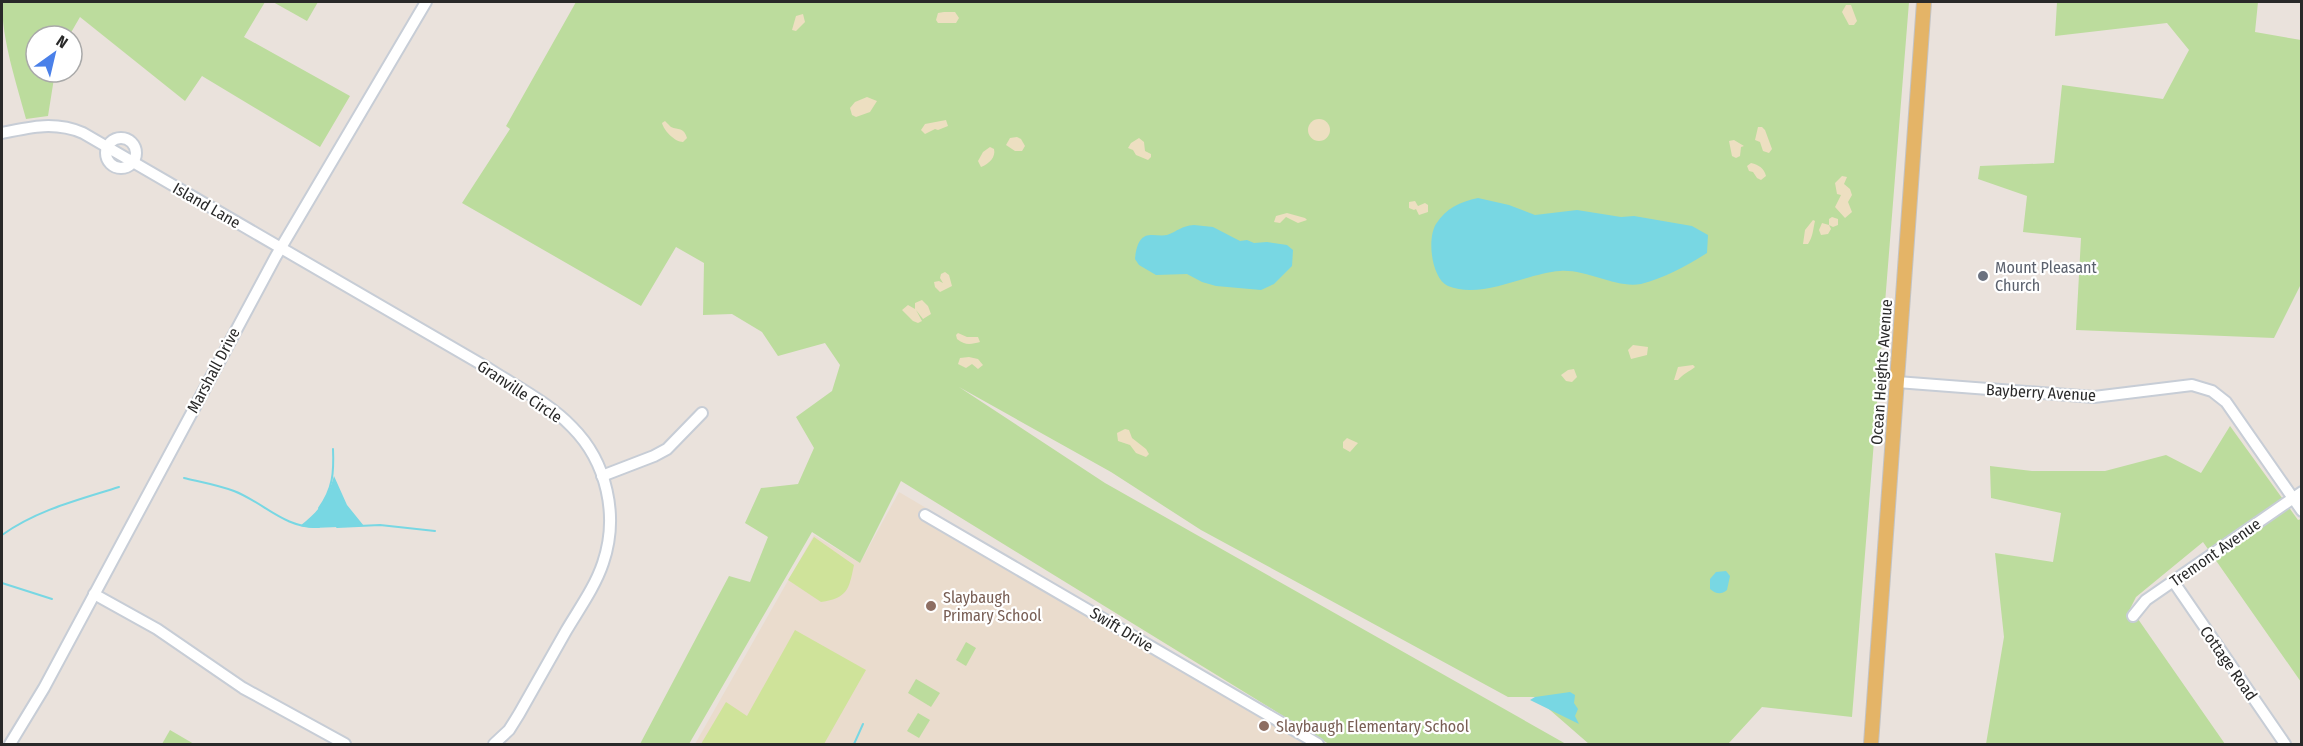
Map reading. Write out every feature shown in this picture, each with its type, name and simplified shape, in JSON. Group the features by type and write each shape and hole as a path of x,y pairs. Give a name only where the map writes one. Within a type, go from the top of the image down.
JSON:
{"main road":[{"name":"Ocean Heights Avenue","path":"1871,744 1924,2"}],"street":[{"name":"Marshall Drive","path":"10,744 44,688 281,247 426,2"},
{"path":"2,133 44,125 60,125 83,133 108,146 116,139 130,140 137,153 133,163"},
{"name":"Island Lane","path":"108,146 108,160 115,168 126,168 133,163 281,247"},
{"name":"Granville Circle","path":"281,247 486,367 550,409 573,428 583,440 602,476 609,497 607,549 603,564 519,714 509,730 494,744"},
{"name":"Bayberry Avenue","path":"1897,382 2094,396 2185,385 2203,387 2226,402 2297,495 2301,511"},
{"path":"602,476 667,449 702,413"},
{"name":"Tremont Avenue","path":"2133,616 2142,603 2297,495"},
{"name":"Swift Drive","path":"925,515 1318,744"},
{"name":"Cottage Road","path":"2173,581 2285,744"},
{"path":"94,594 158,629 243,688 345,744"}],"shaded area":[{"name":"Slaybaugh Primary School","path":"899,492 1069,592 1107,620 1318,744 695,744 814,535 860,563"}],"green space":[{"path":"2,2 265,2 244,37 350,96 320,147 202,76 185,101 80,17 76,24 24,24 24,84 53,84 48,116 26,119 7,46"},
{"path":"273,2 318,2 307,21"},
{"path":"576,2 1909,2 1852,717 1762,707 1728,744 1589,744 1535,697 1508,697 1201,530 1111,472 959,387 1105,483 1566,744 1329,744 901,481 860,563 812,532 689,744 640,744 729,576 750,582 768,537 745,523 761,488 798,484 814,448 796,417 832,391 840,365 825,343 778,356 762,332 732,314 703,315 704,263 676,247 641,306 462,203 510,129 506,126"},
{"path":"2057,2 2258,2 2255,32 2301,40 2301,284 2274,338 2076,330 2081,238 2023,232 2027,196 1978,179 1980,166 2054,163 2062,85 2163,99 2189,50 2167,23 2055,36"},
{"path":"2230,426 2298,520 2301,519 2301,682 2203,542 2136,597 2128,613 2138,619 2225,744 1986,744 2004,637 1995,553 2053,562 2061,513 1991,498 1990,466 2032,471 2105,471 2166,455 2201,473"},
{"path":"814,537 854,565 846,591 837,598 821,602 788,580"},
{"path":"795,630 866,670 824,744 701,744 726,702 747,716"},
{"path":"966,642 976,648 966,666 956,660"},
{"path":"916,679 940,693 931,707 908,693"},
{"path":"918,713 930,720 919,738 907,731"},
{"path":"170,730 194,744 162,744"}],"sand":[{"path":"1846,5 1851,5 1857,21 1854,25 1849,25 1842,12"},
{"path":"955,12 959,18 956,23 938,23 936,20 938,13"},
{"path":"803,14 805,22 796,31 792,30 796,16"},
{"path":"867,97 877,101 870,112 856,117 852,115 850,108 855,102"},
{"path":"1319,119 1327,122 1330,130 1327,138 1319,141 1311,138 1308,130 1311,122"},
{"path":"946,120 948,126 938,130 935,129 925,134 921,130 925,124"},
{"path":"665,121 671,127 682,130 687,138 680,142 673,138 663,126 662,123"},
{"path":"1758,127 1765,130 1772,149 1769,153 1763,151 1760,142 1755,140"},
{"path":"1017,137 1025,146 1022,151 1015,151 1006,145 1010,138"},
{"path":"1139,138 1144,142 1145,151 1151,154 1148,160 1136,155 1128,148"},
{"path":"1734,140 1744,146 1741,147 1740,156 1736,158 1732,156 1729,141"},
{"path":"990,147 994,149 993,157 981,167 978,161 983,152"},
{"path":"1751,163 1761,167 1766,176 1761,180 1757,178 1747,166"},
{"path":"1842,176 1847,177 1844,184 1850,189 1852,195 1848,202 1852,212 1845,218 1835,207 1841,195 1837,194 1835,183"},
{"path":"1415,201 1418,206 1425,203 1428,205 1428,212 1419,215 1416,209 1409,208 1409,202"},
{"path":"1287,213 1307,220 1298,223 1286,217 1280,223 1274,222 1276,216"},
{"path":"1832,217 1838,219 1838,225 1833,227 1829,225 1829,219"},
{"path":"1813,220 1815,221 1811,239 1808,244 1803,244 1805,230"},
{"path":"1822,223 1829,225 1831,229 1828,234 1821,235 1819,230"},
{"path":"945,272 949,275 952,286 940,292 934,282 943,283 940,278"},
{"path":"922,300 928,306 931,314 923,319 916,310 922,321 918,323 902,310 908,305 915,309 915,303"},
{"path":"958,333 967,337 978,337 980,342 963,343 957,339"},
{"path":"1633,345 1648,347 1647,355 1631,359 1628,350"},
{"path":"960,358 978,359 983,365 978,369 972,364 966,368 958,364"},
{"path":"1693,365 1695,367 1678,380 1674,380 1678,367"},
{"path":"1574,369 1577,377 1572,382 1566,381 1561,375"},
{"path":"1125,429 1129,430 1132,438 1146,449 1149,454 1146,457 1136,453 1130,445 1118,441 1117,433"},
{"path":"1347,438 1358,443 1350,452 1343,448 1343,442"}],"water":[{"path":"1478,198 1509,205 1535,215 1577,210 1621,217 1634,216 1692,226 1708,235 1707,253 1675,271 1641,284 1622,284 1581,273 1560,271 1490,288 1475,290 1448,286 1442,282 1434,267 1431,248 1433,230 1440,218 1449,210"},
{"path":"1194,225 1213,227 1240,241 1287,245 1293,250 1292,266 1274,284 1261,290 1216,286 1187,274 1156,275 1139,265 1135,259 1137,246 1144,237 1167,235"},
{"path":"334,476 347,505 364,526 313,528 300,526 322,504"},
{"path":"1726,571 1730,576 1727,590 1723,593 1714,592 1710,589 1710,579 1716,572"},
{"path":"1570,692 1575,695 1574,703 1578,709 1575,716 1579,724 1530,700 1535,697"}],"waterway":[{"path":"319,508 332,480 333,449"},
{"path":"184,478 234,491 295,524 319,527"},
{"path":"2,535 44,512 119,487"},
{"path":"337,527 380,525 435,531"},
{"path":"2,583 52,599"},
{"path":"854,744 863,724"}],"place":[{"name":"Mount Pleasant Church","path":"1983,276"},
{"name":"Slaybaugh Primary School","path":"931,606"},
{"name":"Slaybaugh Elementary School","path":"1264,726"}]}
